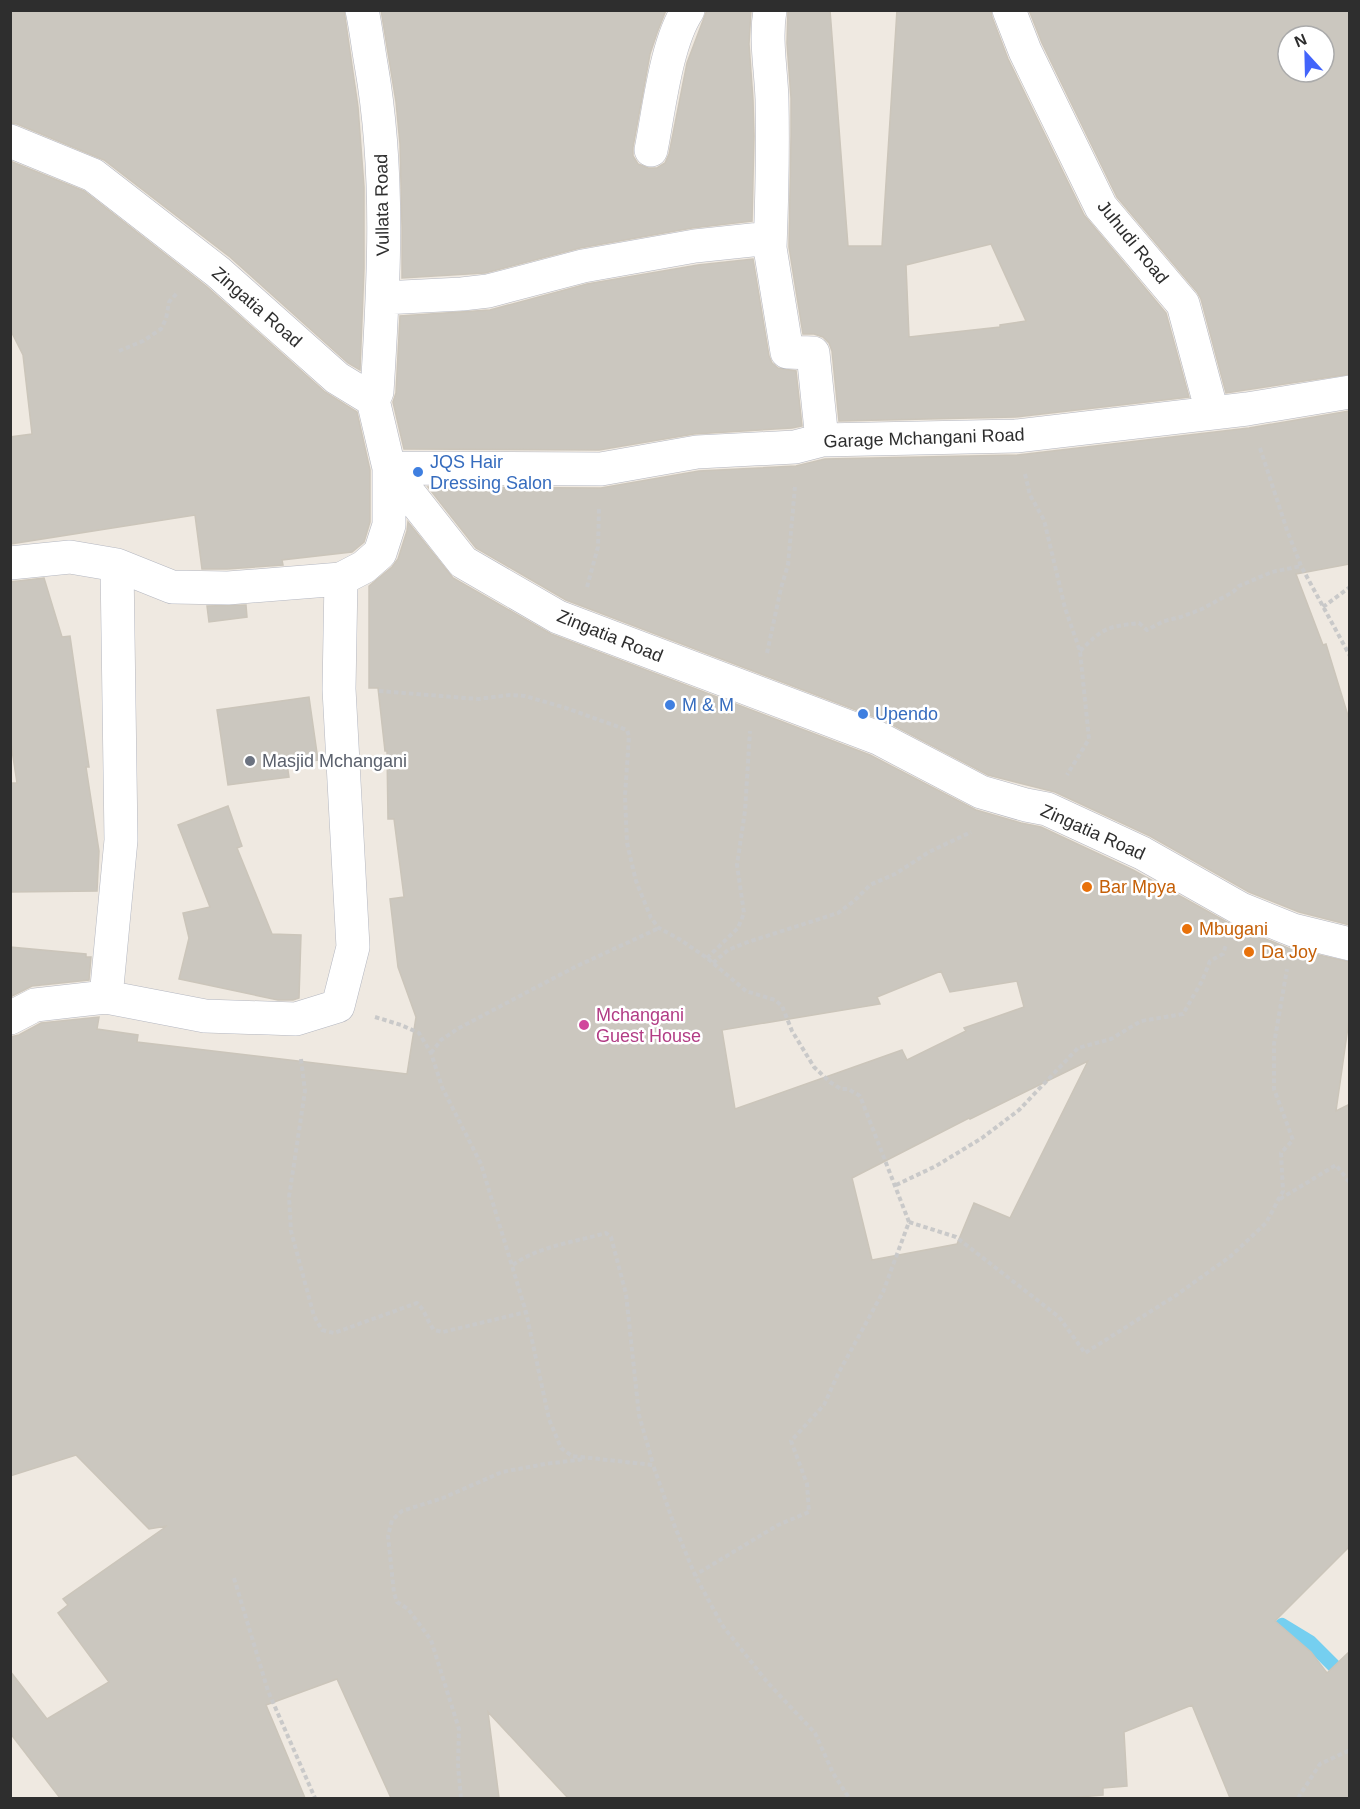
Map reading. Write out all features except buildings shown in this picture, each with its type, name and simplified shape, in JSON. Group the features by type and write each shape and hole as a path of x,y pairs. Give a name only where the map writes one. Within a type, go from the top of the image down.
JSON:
{"street":[{"path":"651,150 672,47 688,10"},
{"path":"770,10 767,28 772,92 771,248 787,352 813,353 808,444"},
{"name":"Juhudi Road","path":"1009,10 1025,51 1101,207 1184,304 1212,412"},
{"name":"Vullata Road","path":"365,12 383,165 384,297 377,392 373,400"},
{"name":"Zingatia Road","path":"10,141 93,175 218,272 337,378 373,400 389,468 463,562 558,617 878,738 981,792 1036,807 1142,853 1241,909 1293,930 1350,944"},
{"path":"384,297 488,291 583,266 695,246 760,239 771,248"},
{"name":"Garage Mchangani Road","path":"389,468 601,469 697,452 808,444 1016,436 1247,409 1350,392"},
{"path":"10,563 70,557 117,565 172,587 228,588 341,579 364,567 380,553 389,525 389,468"},
{"path":"106,997 121,840 117,565"},
{"path":"10,1018 35,1005 106,997 205,1016 296,1019 338,1006 353,947 339,689 341,579"}],"path":[{"path":"119,351 143,341 161,329 166,319 169,302 179,291 193,281 218,272"},
{"path":"1247,409 1300,566 1350,656"},
{"path":"712,963 728,950 748,942 838,913 870,885 895,874 929,852 1036,807 1089,740 1080,651 1065,608 1044,520 1030,495 1016,436"},
{"path":"707,958 738,928 744,913 737,865 745,812 748,738 788,565 795,496 808,444"},
{"path":"576,624 598,548 601,469"},
{"path":"1080,651 1108,627 1139,622 1147,630 1164,621 1202,609 1233,592 1239,586 1272,572 1300,566"},
{"path":"1323,607 1350,587"},
{"path":"339,689 478,699 510,695 525,696 627,730 629,736 625,796 627,843 636,881 651,918 659,927 707,958 746,991 775,1000 782,1006 792,1031 814,1067 841,1089 848,1089 860,1096 896,1185 909,1222 883,1293 838,1374 824,1405 791,1441 807,1484 809,1512 773,1528 695,1575"},
{"path":"896,1185 936,1167 982,1138 1019,1110 1078,1048 1111,1039 1141,1021 1183,1014 1202,981 1210,961 1222,954 1241,909"},
{"path":"431,1053 441,1040 459,1028 575,967 659,927"},
{"path":"909,1222 956,1237 1059,1317 1086,1353 1175,1296 1221,1262 1266,1223 1283,1191 1281,1153 1293,1140 1274,1089 1274,1044 1293,930"},
{"path":"338,1006 401,1025 419,1033 431,1053 442,1087 481,1164 526,1312 549,1419 561,1448 572,1456 653,1465"},
{"path":"296,1019 305,1091 289,1197 291,1231 314,1316 322,1330 334,1333 417,1303 422,1307 428,1323 434,1330 443,1332 526,1312"},
{"path":"1266,1223 1278,1200 1336,1165 1350,1183"},
{"path":"513,1265 543,1250 606,1233 611,1237 626,1294 639,1415 653,1465 695,1575 722,1625 768,1683 815,1733 833,1773 849,1798"},
{"path":"461,1798 458,1765 459,1729 431,1640 408,1609 397,1602 394,1593 388,1536 392,1521 402,1511 443,1498 502,1472 592,1459"},
{"path":"234,1578 268,1691 315,1798"},
{"path":"1298,1798 1320,1764 1350,1750"}],"waterway":[{"path":"1268,1636 1282,1625 1310,1642 1344,1679"}],"place":[{"name":"JQS Hair Dressing Salon","path":"418,472"},
{"name":"M & M","path":"670,705"},
{"name":"Upendo","path":"863,714"},
{"name":"Masjid Mchangani","path":"250,761"},
{"name":"Bar Mpya","path":"1087,887"},
{"name":"Mbugani","path":"1187,929"},
{"name":"Da Joy","path":"1249,952"},
{"name":"Mchangani Guest House","path":"584,1025"}]}
